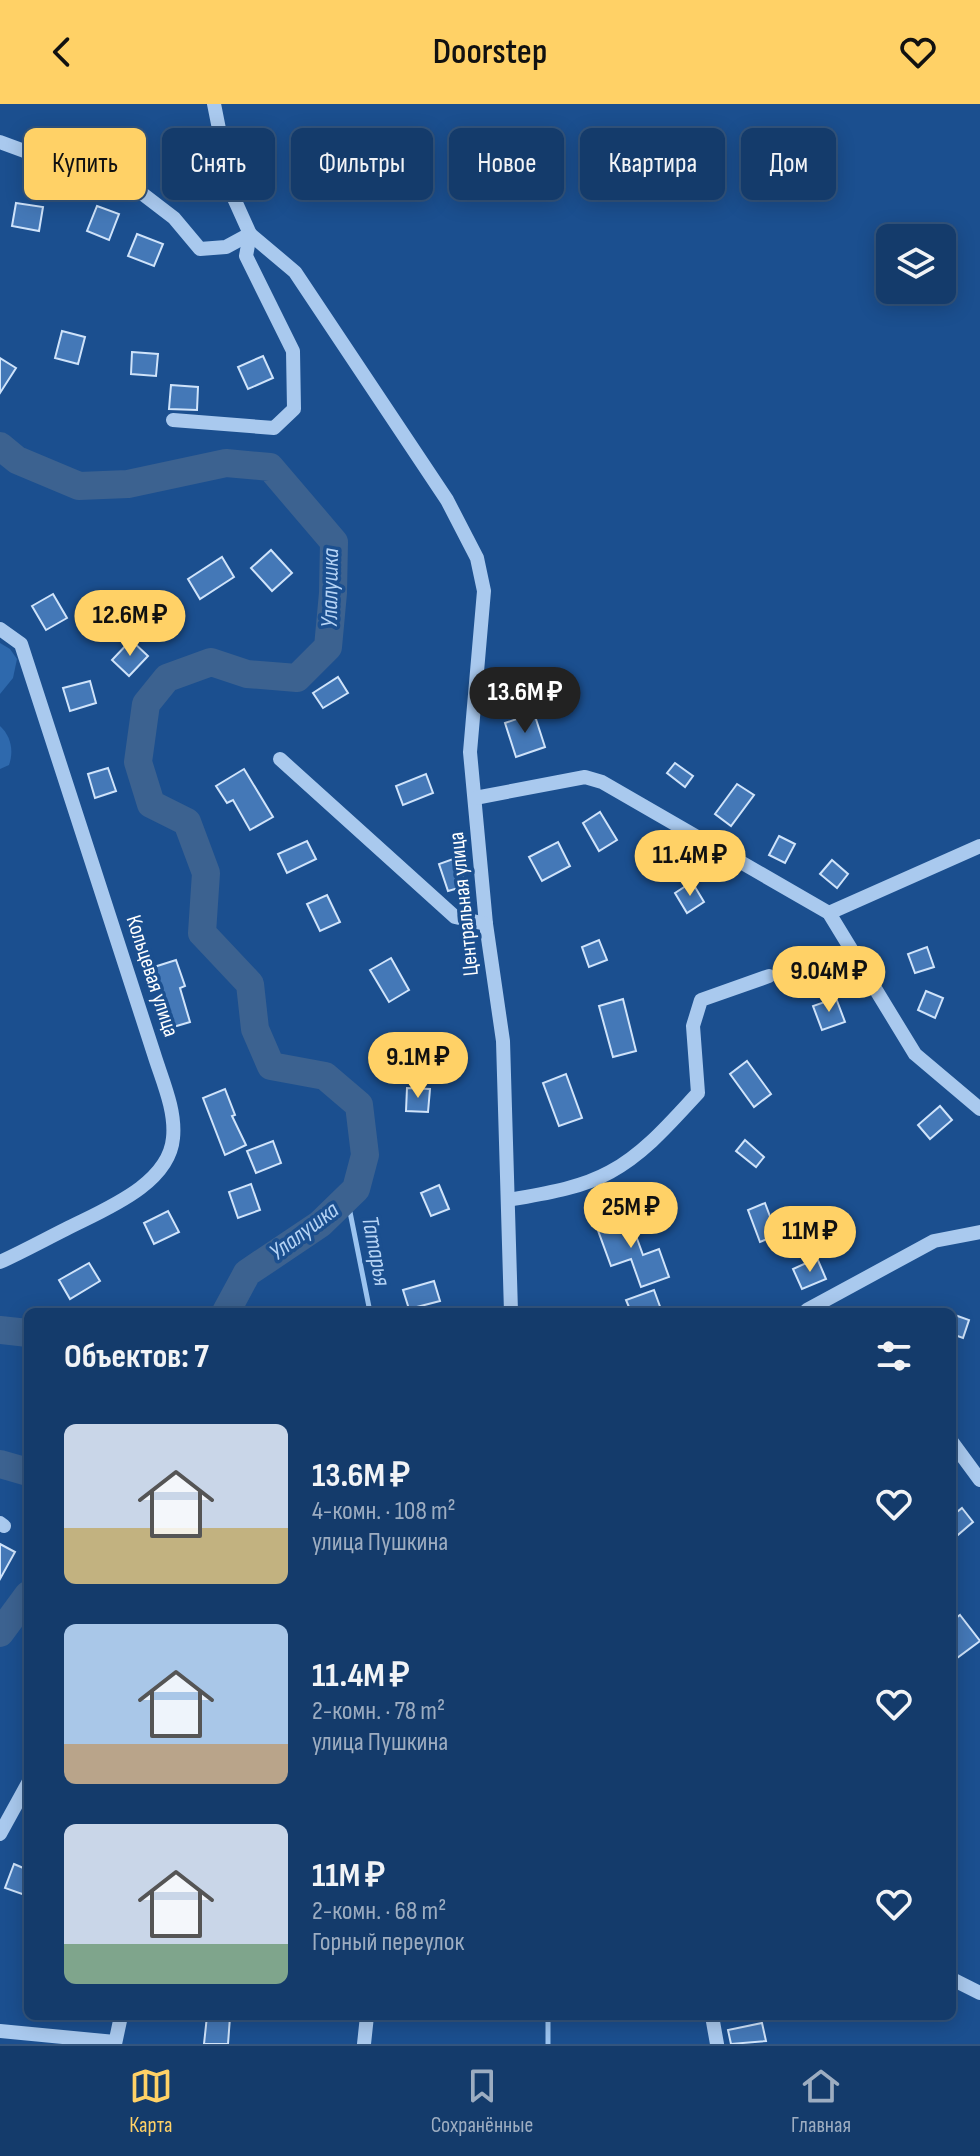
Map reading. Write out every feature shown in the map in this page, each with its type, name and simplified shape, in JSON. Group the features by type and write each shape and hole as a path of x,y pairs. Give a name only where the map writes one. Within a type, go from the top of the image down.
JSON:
{"street":[{"path":"173,420 274,428 294,409 293,351 246,256 250,234 232,194 214,104"},
{"path":"0,142 144,195 174,218 200,249 226,247 250,234"},
{"name":"Центральная улица","path":"250,234 295,272 447,500 477,558 484,591 470,752 486,924 503,1041 511,1308"},
{"name":"Кольцевая улица","path":"0,629 21,644 26,657 149,1039 173,1127 168,1157 157,1172 130,1196 0,1262"},
{"path":"280,759 455,917 486,924"},
{"path":"475,798 585,777 602,782 829,913 915,1054 980,1109"},
{"path":"829,913 980,846"},
{"path":"508,1200 560,1191 610,1173 658,1137 698,1093 693,1026 701,1000 769,976"},
{"path":"814,1308 934,1241 980,1232"},
{"path":"956,1447 980,1480"},
{"path":"0,1834 24,1790"},
{"path":"956,1981 980,1993"},
{"path":"0,2031 115,2043 120,2020"},
{"path":"364,2044 367,2020"},
{"path":"713,2020 717,2044"}],"shaded area":[{"path":"0,643 10,649 17,659 13,678 0,694"},
{"path":"0,726 9,739 11,754 9,765 0,769"}],"building":[{"path":"16,203 43,207 39,231 12,226"},
{"path":"97,206 119,214 109,240 87,231"},
{"path":"137,234 163,244 154,266 128,256"},
{"path":"62,331 85,337 78,364 55,358"},
{"path":"132,352 158,354 156,376 131,374"},
{"path":"263,356 273,378 248,389 238,367"},
{"path":"0,358 16,368 0,393"},
{"path":"171,385 198,387 197,410 169,409"},
{"path":"271,550 292,573 272,591 251,568"},
{"path":"222,557 234,577 200,599 188,579"},
{"path":"53,594 67,618 46,630 32,606"},
{"path":"166,600 183,617 163,636 147,619"},
{"path":"131,640 148,656 129,676 112,660"},
{"path":"338,677 348,693 323,708 313,693"},
{"path":"90,681 96,703 70,711 63,688"},
{"path":"534,713 545,747 516,757 505,723"},
{"path":"675,763 693,776 685,787 667,773"},
{"path":"108,768 116,791 95,798 88,774"},
{"path":"244,769 273,817 250,830 233,800 227,803 216,786"},
{"path":"426,774 433,793 403,805 396,786"},
{"path":"737,784 754,795 731,826 715,814"},
{"path":"600,812 617,840 599,851 583,823"},
{"path":"779,836 795,844 785,863 769,855"},
{"path":"307,841 316,859 287,873 278,854"},
{"path":"558,842 570,866 542,881 529,857"},
{"path":"456,858 466,886 448,891 439,864"},
{"path":"832,860 848,874 837,888 820,874"},
{"path":"692,882 704,902 687,913 675,893"},
{"path":"327,895 340,922 320,931 307,904"},
{"path":"599,940 607,960 589,967 582,947"},
{"path":"927,947 934,967 915,973 908,954"},
{"path":"391,958 409,990 389,1002 370,970"},
{"path":"176,960 185,986 180,988 190,1022 170,1028 154,967"},
{"path":"926,991 943,998 935,1018 918,1010"},
{"path":"836,998 845,1022 822,1030 813,1006"},
{"path":"623,999 636,1051 613,1057 599,1006"},
{"path":"747,1061 771,1094 754,1107 730,1074"},
{"path":"566,1074 582,1118 559,1126 543,1083"},
{"path":"407,1088 430,1089 428,1112 406,1111"},
{"path":"225,1089 235,1115 232,1116 246,1145 225,1155 203,1098"},
{"path":"940,1106 952,1120 930,1139 918,1125"},
{"path":"745,1140 764,1157 756,1167 736,1151"},
{"path":"273,1141 281,1163 256,1173 247,1151"},
{"path":"251,1184 260,1210 238,1218 229,1192"},
{"path":"439,1185 449,1209 431,1216 421,1193"},
{"path":"765,1203 777,1235 760,1242 748,1210"},
{"path":"168,1211 179,1232 154,1244 144,1223"},
{"path":"628,1214 643,1255 659,1249 669,1277 641,1287 631,1259 611,1266 596,1225"},
{"path":"817,1258 826,1279 802,1289 793,1269"},
{"path":"89,1263 100,1281 70,1299 59,1280"},
{"path":"434,1281 440,1301 409,1308 403,1290"},
{"path":"654,1290 661,1308 629,1308 626,1300"},
{"path":"956,1315 969,1320 963,1338 956,1335"},
{"path":"962,1508 973,1522 956,1537 956,1513"},
{"path":"0,1544 15,1552 0,1579"},
{"path":"960,1615 980,1641 957,1658 956,1656 956,1618"},
{"path":"14,1864 24,1868 24,1895 5,1888"},
{"path":"207,2020 230,2020 228,2044 204,2044"},
{"path":"762,2023 766,2041 731,2044 728,2030"}],"waterway":[{"name":"Улалушка","path":"0,446 17,460 79,486 128,484 226,463 270,467 334,542 328,647 297,678 247,674 211,662 167,678 146,704 138,762 151,804 187,822 206,873 202,933 250,984 255,1029 271,1066 325,1076 359,1105 365,1155 356,1189 320,1224 247,1273 228,1308"},
{"name":"Татарья","path":"347,1197 369,1308"},
{"name":"Улалушка","path":"0,1330 24,1333"},
{"name":"Улалушка","path":"0,1464 24,1471"},
{"name":"Улалушка","path":"0,1633 24,1600"},
{"name":"Татарья","path":"548,2020 548,2044"}]}
